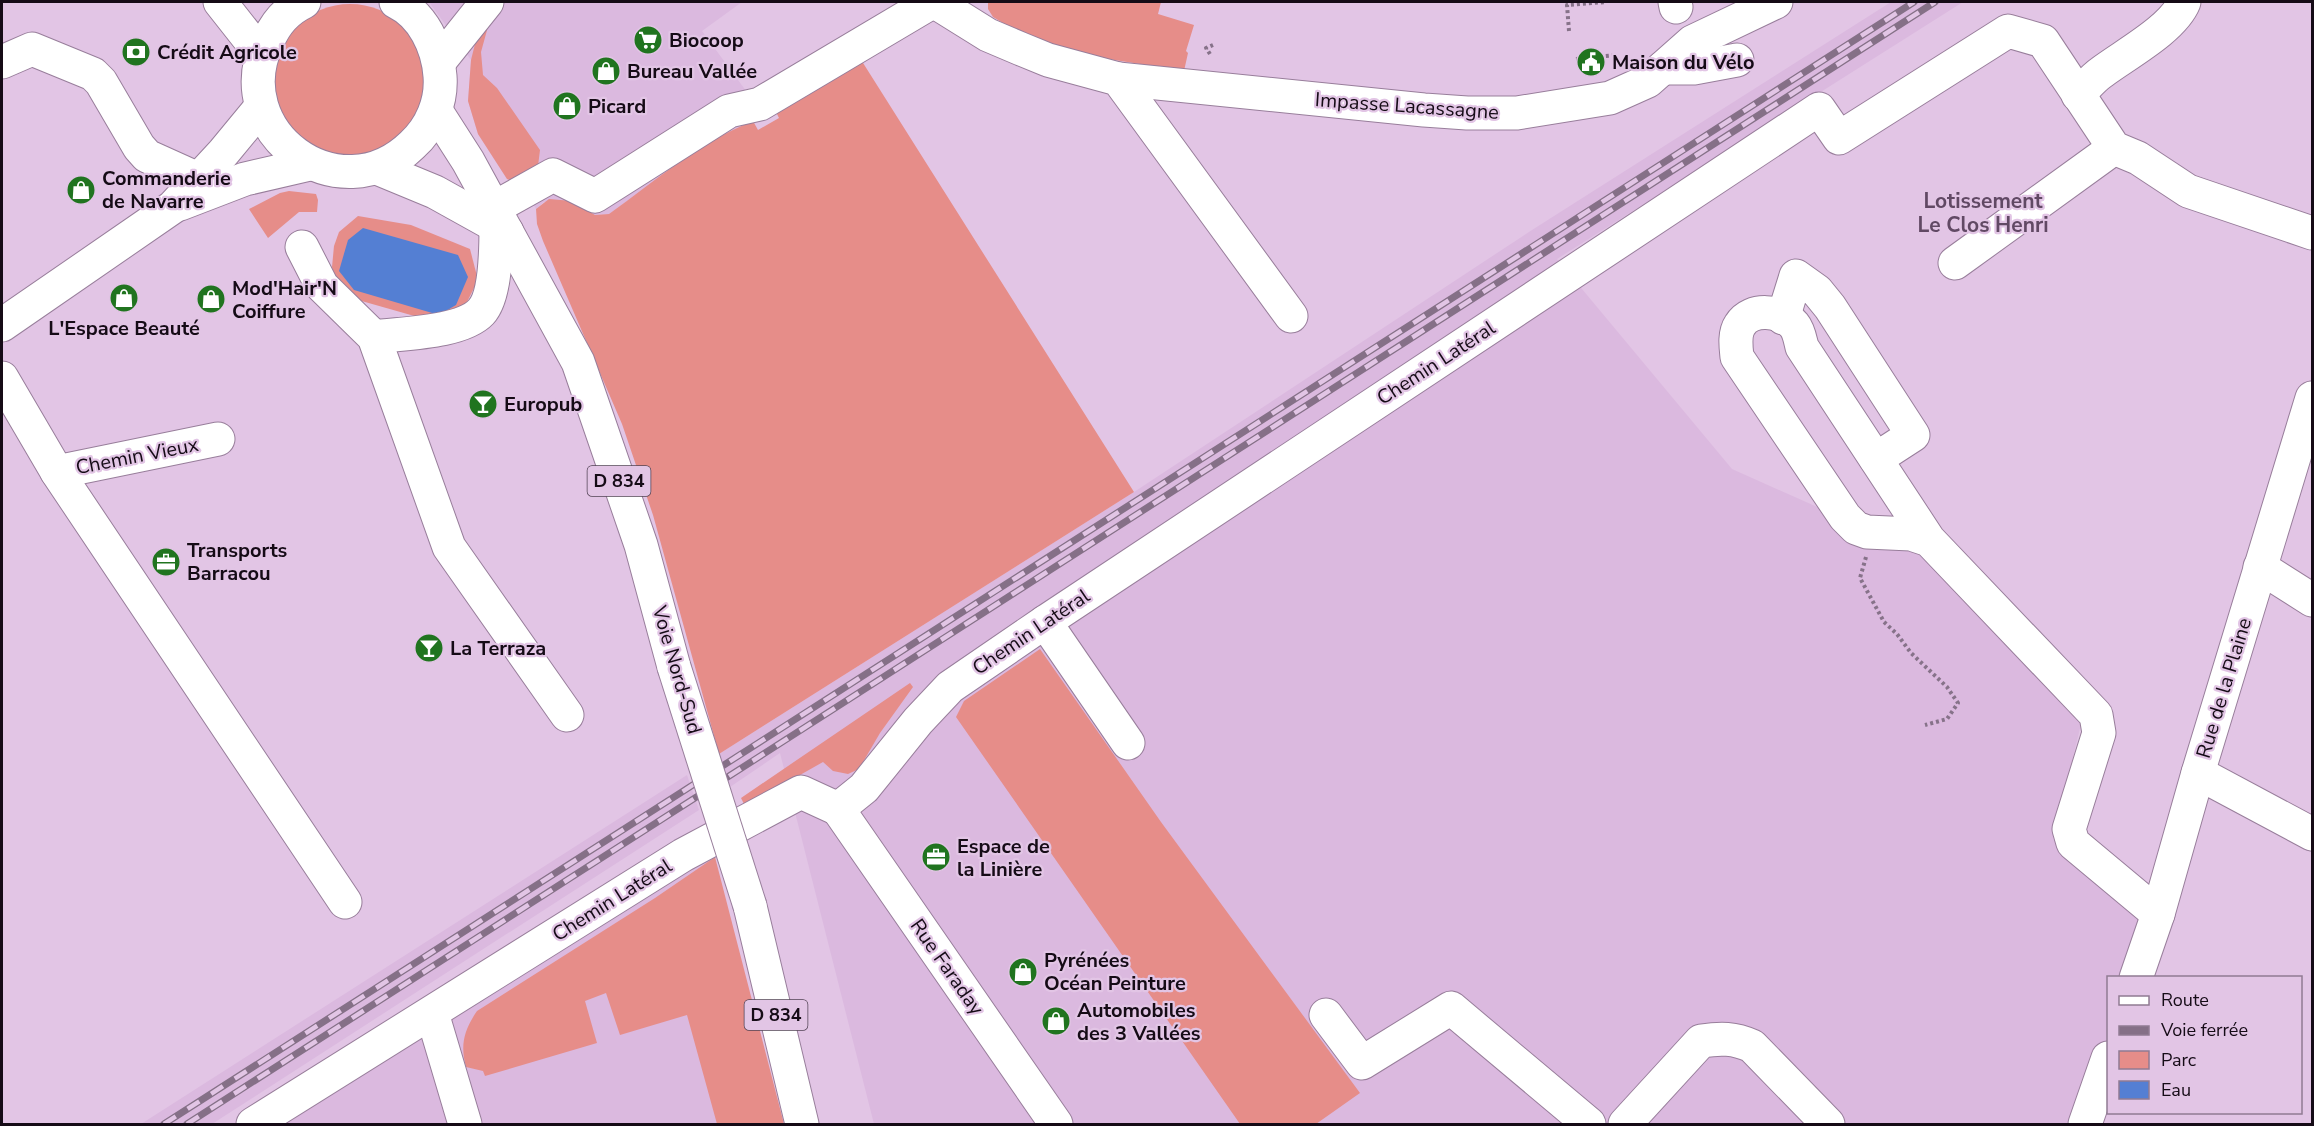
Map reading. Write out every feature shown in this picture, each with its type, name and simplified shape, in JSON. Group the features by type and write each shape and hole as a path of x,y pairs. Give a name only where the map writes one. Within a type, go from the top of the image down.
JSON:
{"street":[{"path":"220,2 261,54"},
{"path":"304,2 294,7 274,28 261,54 257,80 261,107 272,130 289,150 310,164 339,172 358,172 377,168 402,155 422,136 435,111 441,87 439,63 432,40 401,2"},
{"path":"439,63 487,2"},
{"name":"Impasse Lacassagne","path":"941,3 988,35 1048,60 1118,79 1424,111 1492,114 1610,98 1629,91 1648,81 1692,42 1776,2"},
{"path":"2184,2 2181,10 2144,44 2100,73 2078,95 2114,148 2138,158 2188,191 2313,233"},
{"path":"374,337 450,327 471,319 482,311 490,296 499,222 553,175 595,196 729,111 760,104 941,3"},
{"name":"Chemin Latéral","path":"253,1125 683,855 801,792 838,808 864,788 918,721 950,687 1044,622 1819,109 1839,138 2008,31 2043,41 2078,95"},
{"path":"2,62 32,49 93,74 102,82 139,147 147,156 198,179"},
{"path":"1663,68 1694,68 1737,60"},
{"path":"1118,79 1292,316"},
{"path":"173,207 261,107"},
{"name":"Voie Nord-Sud","path":"435,111 468,161 499,222 578,362 641,545 674,667 750,906 802,1125"},
{"path":"1955,263 2114,148"},
{"path":"2,325 173,207 245,179 310,164"},
{"path":"377,168 499,222"},
{"path":"302,247 321,286 374,337 449,548 567,715"},
{"path":"1783,318 1796,276 1817,291 1830,307 1913,435 1876,459"},
{"path":"1929,540 1911,534 1875,532 1856,528 1845,517 1737,357 1735,341 1740,325 1750,315 1764,312 1793,324 1802,347 1929,540 2096,715 2099,733 2069,829 2073,843 2158,914"},
{"name":"Chemin Vieux","path":"2,378 57,472 218,440"},
{"name":"Rue de la Plaine","path":"2137,976 2158,914 2198,773 2313,398"},
{"path":"57,472 345,902"},
{"path":"2260,567 2313,600"},
{"path":"1044,622 1128,743"},
{"path":"2198,773 2313,834"},
{"name":"Rue Faraday","path":"838,808 1056,1125"},
{"path":"1326,1015 1362,1063 1451,1008 1589,1125"},
{"path":"432,1013 465,1125"},
{"path":"1625,1125 1701,1041 1724,1038 1737,1040 1752,1047 1828,1125"},
{"path":"2085,1125 2107,1064"}],"path":[{"path":"1569,32 1567,5 1606,2"},
{"path":"1210,54 1206,48 1213,45"},
{"path":"1576,59 1616,55"},
{"path":"1875,532 1860,578 1884,622 1897,634 1911,653 1947,687 1958,704 1947,719 1925,725"}],"shaded area":[{"path":"429,2 742,2 702,31 763,114 679,164 609,214 595,215 572,201 544,202 536,209 520,180 507,179 478,134 468,101 471,60"},
{"path":"1891,2 1963,2 1557,259 1732,469 1925,555 2082,720 2053,839 2164,934 2149,976 2107,976 2107,1101 2099,1124 874,1124 780,753 730,787 719,754 1134,492 1532,230"},
{"path":"687,775 699,810 212,1124 141,1124"},
{"path":"709,857 771,1124 287,1124 434,1019"}],"green space":[{"path":"988,2 1161,2 1158,14 1194,25 1186,51 1188,53 1184,71 1058,51 993,17 988,9"},
{"path":"350,4 379,10 404,26 420,51 426,80 420,109 404,134 379,150 350,156 321,150 296,134 280,109 274,80 280,51 296,26 321,10"},
{"path":"489,23 481,52 483,75 497,88 540,150 538,166 514,182 507,179 478,134 468,101 471,60 476,40"},
{"path":"858,55 1134,492 719,754 653,515 622,424 543,241 537,224 536,209 549,199 572,201 595,215 609,214 678,163 715,140 753,121 758,130 779,118 774,108"},
{"path":"289,191 316,194 317,212 299,212 268,238 249,209 280,193"},
{"path":"358,216 411,225 470,249 478,280 462,312 439,323 351,298 337,286 332,267 334,246 339,232"},
{"path":"1040,649 1161,822 1360,1093 1316,1124 1240,1124 956,717 964,701"},
{"path":"910,683 913,687 880,733 859,769 848,774 833,771 823,762 745,806 741,798"},
{"path":"715,857 784,1124 717,1124 687,1015 620,1035 606,993 585,1001 597,1043 485,1076 483,1071 466,1067 463,1052 464,1038 477,1011 655,898"}],"water":[{"path":"363,228 458,255 468,277 456,305 439,315 354,290 339,271 348,240"}],"railway":[{"path":"164,1124 1914,2"},
{"path":"187,1124 1935,2"}],"place":[{"name":"Biocoop","path":"648,40"},
{"name":"Crédit Agricole","path":"136,52"},
{"name":"Maison du Vélo","path":"1591,62"},
{"name":"Bureau Vallée","path":"606,71"},
{"name":"Picard","path":"567,106"},
{"name":"Commanderie de Navarre","path":"81,190"},
{"name":"L'Espace Beauté","path":"124,298"},
{"name":"Mod'Hair'N Coiffure","path":"211,299"},
{"name":"Europub","path":"483,404"},
{"name":"Transports Barracou","path":"166,562"},
{"name":"La Terraza","path":"429,648"},
{"name":"Espace de la Linière","path":"936,857"},
{"name":"Pyrénées Océan Peinture","path":"1023,972"},
{"name":"Automobiles des 3 Vallées","path":"1056,1021"}],"district":[{"name":"Lotissement Le Clos Henri","path":"1983,213"}]}
